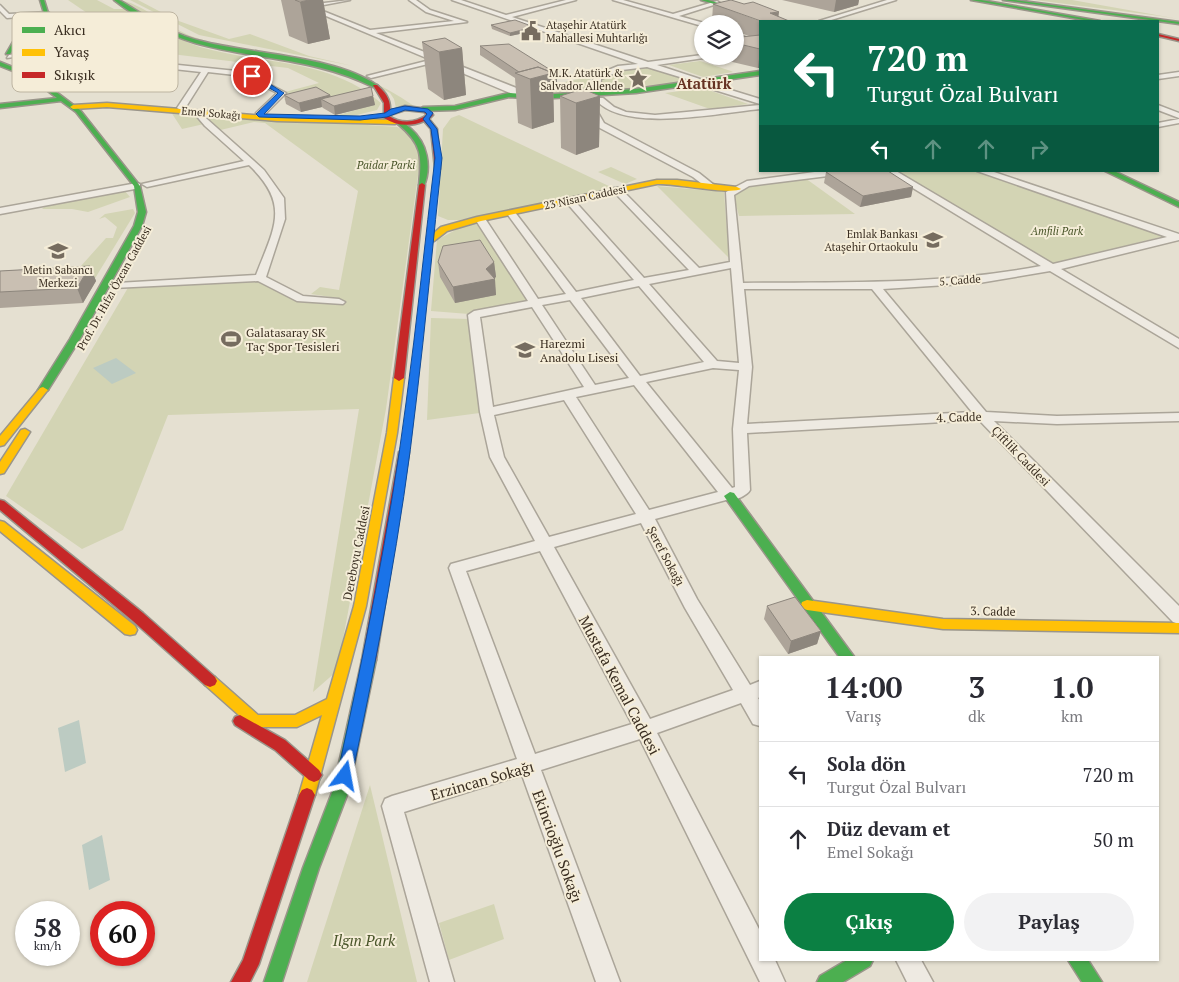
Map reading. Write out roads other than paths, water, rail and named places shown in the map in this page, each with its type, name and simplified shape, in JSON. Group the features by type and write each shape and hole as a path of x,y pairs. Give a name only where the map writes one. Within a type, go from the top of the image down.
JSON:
{"main road":[{"path":"33,0 40,12"},
{"path":"116,0 139,12"},
{"path":"126,0 149,12"},
{"path":"703,0 719,2 782,20"},
{"path":"963,0 1080,20"},
{"path":"973,0 1092,20"},
{"path":"999,0 1128,20"},
{"path":"1005,0 1179,17"},
{"path":"1029,0 1179,17"},
{"path":"1080,0 1179,17"},
{"path":"1096,0 1179,17"},
{"path":"719,2 772,20"},
{"path":"1152,8 1179,17"},
{"path":"1159,24 1179,27"},
{"path":"178,27 195,36 305,58 371,76 398,93 424,113 434,129 438,158 437,176"},
{"path":"178,32 197,42 299,62 357,79 380,90 387,97 392,118 405,108 424,113 450,114 506,98 542,101 597,97 759,77"},
{"path":"1159,34 1179,38"},
{"path":"4,55 12,45"},
{"path":"704,84 759,73"},
{"path":"59,92 79,104"},
{"path":"61,92 79,104"},
{"path":"424,113 455,108 500,96 597,97"},
{"name":"Emel Sokağı","path":"79,104 111,102 259,115 392,118"},
{"path":"1,105 79,104"},
{"name":"Emel Sokağı","path":"79,104 277,119 392,118"},
{"name":"Prof. Dr. Hıfzı Özcan Caddesi","path":"79,104 105,142 152,195"},
{"path":"434,129 450,114"},
{"name":"Dereboyu Caddesi","path":"240,982 250,964 314,775 320,743 334,702 360,606 392,433 426,156 414,133 392,118"},
{"path":"1110,172 1179,205"},
{"name":"23 Nisan Caddesi","path":"480,219 666,181 691,185"},
{"name":"Prof. Dr. Hıfzı Özcan Caddesi","path":"0,444 35,401 138,226 142,212 142,185"},
{"path":"691,185 709,185 736,189"},
{"path":"691,185 719,190 736,189"},
{"name":"Prof. Dr. Hıfzı Özcan Caddesi","path":"0,470 48,402 117,286 152,220 154,209"},
{"path":"480,219 444,229 430,243 432,221 452,223 480,219"},
{"path":"104,286 117,286"},
{"path":"273,982 311,868 341,790 368,668 406,442"},
{"path":"730,496 846,656"},
{"path":"0,504 138,617 255,721 297,721 334,702"},
{"path":"0,524 137,635"},
{"name":"3. Cadde","path":"807,604 943,624 1179,628"},
{"path":"183,673 241,722 280,745 314,775"},
{"path":"826,982 862,961"},
{"path":"1077,961 1093,982"}],"street":[{"path":"306,6 347,0"},
{"path":"317,10 356,0"},
{"path":"368,31 464,22 428,11 412,0"},
{"path":"455,0 759,102"},
{"path":"506,17 573,0"},
{"path":"616,0 694,21"},
{"path":"825,20 893,0"},
{"path":"836,20 903,0"},
{"path":"288,1 317,10 518,94 539,97"},
{"path":"288,1 498,91 500,96"},
{"path":"675,15 719,2"},
{"path":"0,7 7,16 12,16"},
{"path":"376,35 390,30"},
{"path":"744,39 755,43 756,48 744,52"},
{"path":"749,51 759,52"},
{"path":"694,58 621,68 601,74 596,82 597,97 609,109 638,116 660,117 759,107"},
{"path":"371,76 430,62"},
{"path":"178,68 252,76 282,93 259,115"},
{"path":"181,108 205,71"},
{"path":"1159,77 1179,74"},
{"path":"597,97 590,106 601,125 696,175 709,185"},
{"path":"1159,107 1179,116"},
{"path":"198,113 206,124 264,174 279,194 282,214 260,278"},
{"path":"1159,125 1179,121"},
{"path":"0,211 142,185 250,162"},
{"path":"544,545 730,496 743,490 740,429 746,367 729,194 747,184 837,172"},
{"path":"891,172 1179,344"},
{"path":"984,172 1178,237"},
{"path":"617,190 697,272"},
{"path":"569,200 713,364"},
{"path":"511,212 637,380 730,496"},
{"path":"480,219 592,390"},
{"name":"5. Cadde","path":"737,286 874,285 978,280 1050,268 1178,237"},
{"path":"534,303 736,264"},
{"path":"117,286 260,278 301,299 339,302"},
{"name":"Çiftlik Caddesi","path":"874,285 982,416 1179,617"},
{"name":"Mustafa Kemal Caddesi","path":"534,303 474,315 487,412 498,457 645,729 759,954"},
{"path":"487,412 713,364 746,367"},
{"name":"Şeref Sokağı","path":"568,394 646,518 691,603 753,691 759,714"},
{"name":"4. Cadde","path":"740,429 982,416 1057,420 1179,417"},
{"name":"Ekincioğlu Sokağı","path":"544,545 457,568 608,982"},
{"name":"Erzincan Sokağı","path":"442,982 392,806 645,729 753,691"},
{"path":"762,961 773,982"},
{"path":"909,961 921,982"}],"place":[{"name":"Ataşehir Atatürk Mahallesi Muhtarlığı","path":"531,31"},
{"name":"M.K. Atatürk & Salvador Allende","path":"638,79"},
{"name":"Emlak Bankası Ataşehir Ortaokulu","path":"933,240"},
{"name":"Metin Sabancı Merkezi","path":"58,251"},
{"name":"Galatasaray SK Taç Spor Tesisleri","path":"231,339"},
{"name":"Harezmi Anadolu Lisesi","path":"525,350"}],"district":[{"name":"Atatürk","path":"704,83"}],"park label":[{"name":"Paidar Parki","path":"386,165"},
{"name":"Amfili Park","path":"1057,231"},
{"name":"Ilgın Park","path":"364,940"}]}
